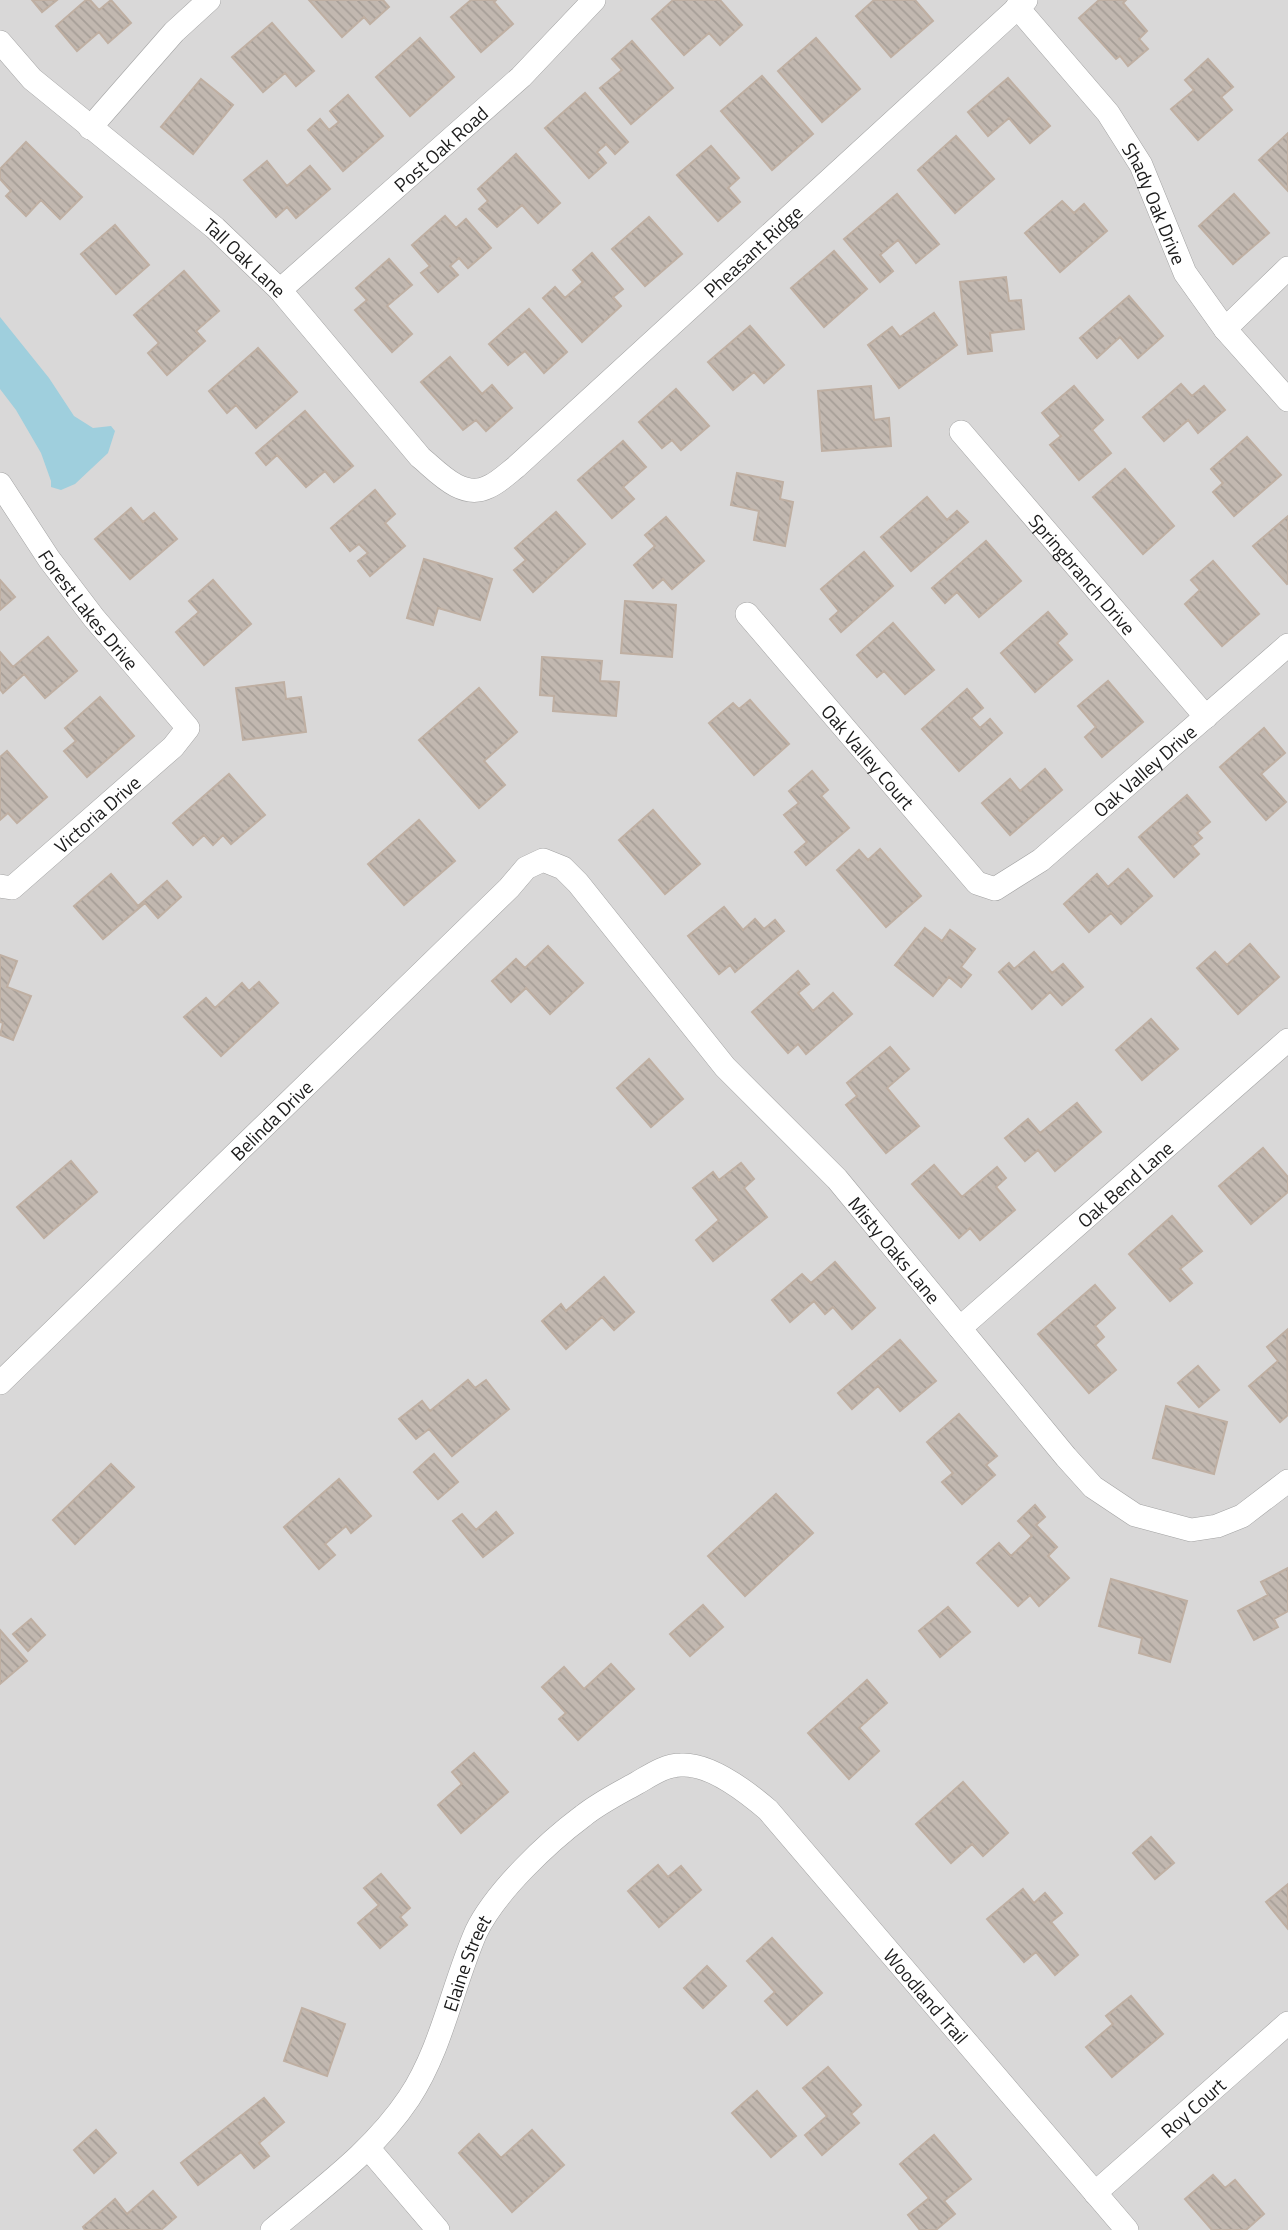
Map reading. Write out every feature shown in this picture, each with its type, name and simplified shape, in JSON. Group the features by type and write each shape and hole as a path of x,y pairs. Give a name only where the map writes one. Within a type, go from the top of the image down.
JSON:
{"street":[{"path":"90,128 174,32 209,0"},
{"name":"Post Oak Road","path":"280,290 521,77 594,0"},
{"name":"Shady Oak Drive","path":"1022,4 1108,113 1142,165 1185,273 1225,329 1288,400"},
{"name":"Pheasant Ridge","path":"472,490 490,487 516,467 1022,4"},
{"name":"Tall Oak Lane","path":"0,41 32,79 215,228 280,290 420,457 446,479 466,490 472,490"},
{"path":"1225,329 1288,268"},
{"name":"Springbranch Drive","path":"961,432 1206,717"},
{"name":"Forest Lakes Drive","path":"0,484 49,559 94,618 188,728"},
{"name":"Oak Valley Court","path":"747,614 977,883 995,889"},
{"name":"Oak Valley Drive","path":"995,889 1041,860 1288,645"},
{"name":"Victoria Drive","path":"0,886 12,888 173,747 188,728"},
{"name":"Misty Oaks Lane","path":"543,860 563,869 578,883 725,1067 837,1179 1093,1487 1135,1515 1191,1530 1217,1526 1242,1516 1288,1481"},
{"name":"Belinda Drive","path":"0,1383 509,888 526,868 543,860"},
{"name":"Oak Bend Lane","path":"960,1328 1288,1040"},
{"name":"Elaine Street","path":"272,2230 369,2149 407,2101 428,2067 477,1930 499,1897 527,1866 583,1815 663,1769 680,1765 695,1766 715,1775"},
{"name":"Woodland Trail","path":"715,1775 741,1787 768,1810 1127,2230"},
{"name":"Roy Court","path":"1095,2193 1288,2023"},
{"path":"369,2149 438,2230"}],"shaded area":[{"path":"0,0 1288,0 1288,2230 0,2230"}],"water":[{"path":"0,317 49,378 74,416 93,428 111,426 115,431 108,453 75,484 61,490 51,487 41,453 16,410 0,389"}],"building":[{"path":"32,0 57,0 42,12"},
{"path":"86,0 90,0 99,10 111,0 131,23 108,43 99,32 77,51 56,26"},
{"path":"309,0 383,0 389,7 370,24 364,17 342,37"},
{"path":"471,0 496,0 494,2 513,24 481,52 451,17"},
{"path":"673,0 720,0 742,25 720,45 709,33 684,55 652,19"},
{"path":"874,0 915,0 933,21 891,57 856,16"},
{"path":"1099,0 1126,0 1123,3 1147,31 1139,39 1148,49 1128,66 1120,56 1116,59 1079,18"},
{"path":"272,23 314,71 296,86 285,73 263,92 232,57"},
{"path":"420,38 454,77 410,116 376,77"},
{"path":"816,38 860,89 822,122 778,71"},
{"path":"632,41 673,88 631,124 600,88 622,70 612,59"},
{"path":"1208,59 1233,87 1221,97 1232,110 1198,140 1171,109 1194,90 1185,80"},
{"path":"762,76 813,134 772,170 721,111"},
{"path":"1008,78 1050,126 1030,143 1009,118 988,136 968,112"},
{"path":"201,79 233,105 193,154 161,127"},
{"path":"585,93 628,142 615,154 606,144 597,152 606,163 589,178 545,128"},
{"path":"348,95 383,136 343,171 308,130 320,119 329,130 339,122 330,111"},
{"path":"1288,133 1288,191 1259,160"},
{"path":"956,136 994,179 955,213 918,170"},
{"path":"26,142 82,197 60,219 41,200 26,216 6,196 11,191 0,179 0,169"},
{"path":"711,146 739,178 728,188 740,202 718,221 677,175"},
{"path":"516,154 560,203 538,223 522,205 497,227 479,209 488,201 478,189"},
{"path":"267,161 287,186 310,166 330,189 296,218 287,207 276,217 244,180"},
{"path":"897,194 939,244 916,263 898,240 880,255 893,271 880,282 844,239"},
{"path":"1234,194 1269,233 1233,264 1199,226"},
{"path":"1062,201 1074,213 1084,204 1107,231 1060,272 1025,233"},
{"path":"445,216 456,228 466,219 491,248 468,268 459,258 450,266 458,275 438,292 421,273 430,266 412,245"},
{"path":"649,217 682,254 645,286 612,249"},
{"path":"115,225 149,265 116,294 81,254"},
{"path":"834,251 867,289 824,327 791,288"},
{"path":"592,253 623,289 613,297 621,306 582,342 543,298 555,287 565,298 583,282 573,270"},
{"path":"389,259 412,285 387,306 412,334 392,352 355,310 367,300 356,288"},
{"path":"184,271 219,311 196,331 205,341 167,375 148,353 159,343 134,315"},
{"path":"1006,277 1009,301 1021,300 1024,329 990,333 992,351 968,354 960,282"},
{"path":"1129,296 1163,336 1138,358 1120,337 1097,358 1080,338"},
{"path":"529,309 567,352 544,373 525,351 508,365 489,344"},
{"path":"934,313 957,345 899,388 868,345 892,327 900,337"},
{"path":"750,326 784,365 764,383 754,372 733,390 708,362"},
{"path":"258,348 297,392 256,428 236,405 227,413 209,391"},
{"path":"450,357 482,394 492,385 512,408 486,431 476,420 463,430 421,382"},
{"path":"1181,384 1192,396 1204,386 1225,410 1198,433 1188,420 1164,441 1143,417"},
{"path":"871,386 874,420 889,418 891,446 822,451 818,391"},
{"path":"1074,386 1103,420 1092,430 1111,453 1079,480 1050,445 1061,436 1042,413"},
{"path":"676,389 709,426 681,450 672,440 662,448 639,422"},
{"path":"305,411 353,466 334,482 325,471 306,487 277,455 266,465 256,453"},
{"path":"1247,437 1281,475 1234,516 1213,492 1223,483 1211,469"},
{"path":"623,441 646,467 623,487 634,499 612,518 578,480"},
{"path":"1125,469 1174,526 1143,554 1093,497"},
{"path":"737,473 783,482 780,499 793,502 785,546 754,540 759,511 731,505"},
{"path":"375,490 395,514 385,523 405,546 370,576 358,561 368,553 359,544 350,551 331,528"},
{"path":"927,497 947,520 957,511 968,522 911,571 881,537"},
{"path":"131,508 143,522 154,513 177,539 130,579 95,539"},
{"path":"556,512 585,544 533,592 514,570 526,560 515,548"},
{"path":"1288,516 1288,583 1287,584 1253,546"},
{"path":"666,517 704,561 672,589 663,579 653,588 634,565 655,546 645,535"},
{"path":"986,541 1021,581 979,617 957,592 945,603 932,588"},
{"path":"864,552 893,586 841,632 830,619 839,611 821,589"},
{"path":"424,559 492,579 480,620 438,608 433,625 407,618"},
{"path":"1213,561 1259,614 1222,646 1185,604 1200,590 1191,580"},
{"path":"0,580 15,597 0,610"},
{"path":"213,580 251,624 204,665 176,632 199,612 189,601"},
{"path":"625,601 676,605 672,657 621,653"},
{"path":"1048,612 1067,634 1057,643 1072,660 1035,692 1001,653"},
{"path":"893,623 934,670 905,694 884,671 877,677 857,655"},
{"path":"48,637 77,671 45,698 24,674 3,693 0,689 0,652 13,667"},
{"path":"542,657 602,661 600,681 619,682 616,716 553,711 554,696 540,695"},
{"path":"1108,681 1143,722 1102,757 1085,737 1096,727 1078,706"},
{"path":"284,682 286,699 301,697 306,732 243,740 236,688"},
{"path":"479,688 517,732 484,761 505,785 479,808 419,740"},
{"path":"967,689 983,708 971,718 980,728 990,719 1002,733 959,771 922,729"},
{"path":"100,697 134,736 87,777 64,751 76,741 65,728"},
{"path":"750,700 789,744 754,775 709,723 733,703 739,709"},
{"path":"1264,728 1285,753 1261,774 1286,802 1266,820 1220,767"},
{"path":"7,751 47,797 17,823 8,813 0,820 0,757"},
{"path":"1045,769 1062,790 1010,835 982,803 1010,779 1020,791"},
{"path":"812,771 828,790 821,796 849,828 806,865 795,852 807,842 784,815 799,803 789,791"},
{"path":"229,774 265,815 231,844 223,835 213,845 204,835 193,845 173,823"},
{"path":"1187,795 1210,822 1197,833 1202,838 1192,846 1199,854 1174,877 1139,837"},
{"path":"653,810 700,864 665,894 619,840"},
{"path":"419,820 455,861 404,905 368,864"},
{"path":"880,849 921,896 886,927 837,870 859,850 868,860"},
{"path":"1128,869 1152,896 1121,924 1111,913 1089,932 1064,904 1097,874 1108,887"},
{"path":"111,874 138,906 167,881 181,897 158,918 145,903 103,939 74,906"},
{"path":"724,907 743,930 755,919 764,929 775,920 784,931 735,972 730,965 719,974 688,936"},
{"path":"925,928 942,941 950,930 975,949 961,967 971,975 961,987 949,977 933,996 895,965"},
{"path":"1250,944 1279,977 1238,1014 1197,968 1215,952 1227,965"},
{"path":"548,946 583,983 550,1014 526,988 511,1002 492,981 516,959 525,968"},
{"path":"1034,952 1052,973 1063,964 1083,987 1062,1005 1050,992 1032,1009 999,972 1009,963 1014,969"},
{"path":"0,955 17,961 7,987 31,996 13,1040 0,1035 3,1023 0,1022"},
{"path":"798,971 809,984 798,993 813,1011 833,993 852,1014 806,1054 798,1044 788,1053 752,1012"},
{"path":"259,982 278,1003 221,1056 184,1017 206,998 215,1008 242,983 249,991"},
{"path":"1151,1019 1178,1049 1142,1080 1116,1050"},
{"path":"890,1047 909,1069 887,1088 919,1126 886,1153 846,1105 857,1096 847,1083"},
{"path":"649,1059 683,1099 651,1127 617,1088"},
{"path":"1077,1103 1101,1132 1055,1171 1038,1150 1025,1161 1005,1138 1028,1119 1040,1133"},
{"path":"1263,1148 1288,1177 1288,1192 1251,1224 1219,1186"},
{"path":"71,1161 97,1192 44,1238 17,1207"},
{"path":"741,1163 754,1179 744,1188 767,1217 713,1261 696,1240 719,1220 693,1188 713,1172 719,1180"},
{"path":"934,1165 962,1197 997,1167 1006,1178 996,1187 1015,1210 980,1240 970,1228 959,1238 912,1184"},
{"path":"1172,1216 1202,1251 1180,1269 1192,1283 1170,1301 1129,1254"},
{"path":"835,1262 875,1308 852,1329 833,1307 825,1314 814,1301 790,1322 772,1300 802,1274 811,1283"},
{"path":"604,1277 634,1312 614,1330 602,1317 566,1349 542,1321 561,1304 566,1311"},
{"path":"1095,1285 1115,1308 1095,1326 1104,1337 1095,1345 1116,1370 1089,1393 1038,1334"},
{"path":"1287,1330 1288,1415 1280,1422 1249,1386 1278,1361 1267,1347"},
{"path":"900,1340 936,1381 900,1411 878,1386 852,1409 838,1393"},
{"path":"1198,1366 1219,1390 1199,1407 1178,1383"},
{"path":"468,1380 475,1388 486,1380 509,1409 452,1456 429,1429 416,1439 399,1419 422,1401 430,1411"},
{"path":"1166,1406 1227,1422 1214,1474 1153,1458"},
{"path":"959,1414 997,1456 986,1465 995,1475 962,1504 942,1482 953,1473 927,1442"},
{"path":"434,1454 458,1482 438,1499 414,1472"},
{"path":"111,1464 134,1487 75,1544 53,1520"},
{"path":"339,1479 371,1516 351,1533 346,1526 325,1544 335,1555 319,1569 284,1527"},
{"path":"776,1494 813,1533 745,1596 708,1556"},
{"path":"1035,1505 1045,1517 1036,1525 1057,1547 1048,1556 1069,1578 1039,1606 1030,1595 1018,1606 977,1563 999,1543 1011,1556 1032,1536 1018,1521"},
{"path":"496,1512 513,1533 483,1557 453,1521 462,1514 476,1530"},
{"path":"1288,1568 1288,1611 1274,1619 1278,1627 1254,1640 1238,1611 1268,1595 1261,1582"},
{"path":"1111,1579 1187,1601 1170,1662 1139,1653 1142,1638 1099,1626"},
{"path":"703,1605 723,1627 690,1656 670,1634"},
{"path":"948,1607 970,1632 940,1657 919,1631"},
{"path":"31,1619 45,1635 28,1651 13,1634"},
{"path":"0,1630 27,1661 0,1684"},
{"path":"611,1664 634,1689 578,1740 559,1719 566,1713 542,1687 564,1667 584,1689"},
{"path":"867,1680 887,1703 859,1728 879,1751 849,1779 808,1733"},
{"path":"474,1753 508,1792 461,1833 438,1805 462,1784 452,1772"},
{"path":"963,1782 1008,1833 983,1856 972,1844 951,1863 916,1824"},
{"path":"1151,1837 1174,1863 1155,1879 1133,1853"},
{"path":"658,1865 668,1877 681,1866 701,1890 659,1927 628,1891"},
{"path":"381,1874 410,1908 400,1917 407,1925 380,1948 358,1923 379,1905 364,1888"},
{"path":"1288,1884 1288,1929 1266,1902"},
{"path":"1023,1889 1034,1903 1045,1893 1062,1913 1051,1922 1078,1955 1055,1975 1036,1952 1024,1962 987,1919"},
{"path":"772,1938 822,1993 787,2025 765,2001 775,1992 747,1961"},
{"path":"707,1966 726,1986 703,2008 684,1988"},
{"path":"1131,1996 1163,2034 1112,2077 1086,2047 1113,2024 1106,2016"},
{"path":"302,2008 345,2024 327,2076 284,2061"},
{"path":"828,2067 861,2105 851,2114 859,2123 822,2155 805,2135 827,2116 803,2088"},
{"path":"757,2091 796,2136 771,2157 732,2113"},
{"path":"264,2098 284,2122 259,2143 269,2156 254,2168 241,2152 198,2185 181,2163"},
{"path":"96,2130 116,2153 94,2173 74,2150"},
{"path":"532,2130 564,2165 512,2212 459,2153 479,2134 501,2158"},
{"path":"934,2135 971,2179 944,2201 955,2214 936,2230 920,2230 908,2215 929,2198 900,2164"},
{"path":"1213,2175 1225,2188 1235,2180 1264,2214 1246,2230 1212,2230 1185,2199"},
{"path":"153,2191 176,2217 161,2230 85,2230 83,2227 115,2199 127,2214"}]}
